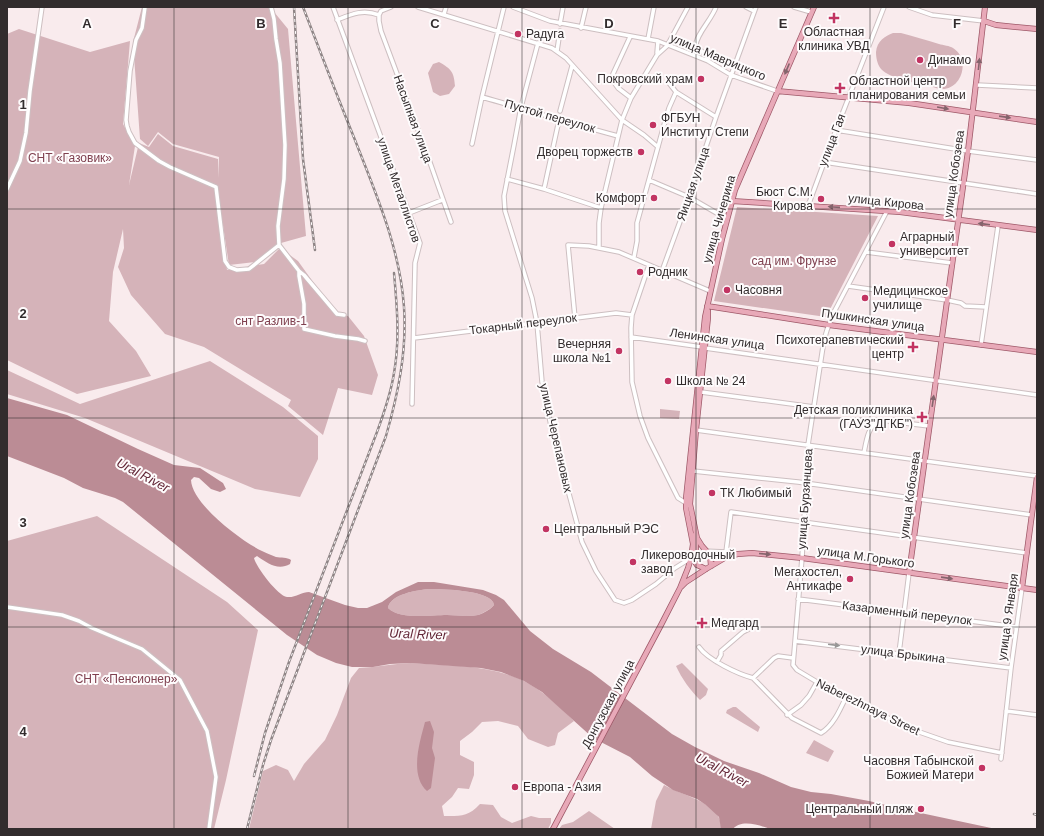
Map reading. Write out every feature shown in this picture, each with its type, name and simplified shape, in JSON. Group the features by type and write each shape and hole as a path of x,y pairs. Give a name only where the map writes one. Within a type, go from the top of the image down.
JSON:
{"main road":[{"name":"улица Чичерина","path":"700,554 702,546 697,538 691,509 696,430 701,392 705,317 710,291 727,219 740,179 814,7"},
{"name":"улица Кобозева","path":"908,573 920,499 977,85 985,7"},
{"path":"984,21 996,25 1037,29"},
{"name":"улица Маврицкого","path":"777,91 909,103 1037,122"},
{"name":"улица Кирова","path":"732,202 887,211 1037,230"},
{"name":"Пушкинская улица","path":"707,306 828,325 1037,352"},
{"name":"улица Чичерина","path":"700,554 693,544 686,503 692,429 704,347"},
{"name":"улица 9 Января","path":"1022,588 1037,477"},
{"name":"улица М.Горького","path":"680,588 686,582 727,554 752,553 802,558 1037,590"},
{"path":"706,569 696,564 700,554 711,560 711,566"},
{"name":"Донгузская улица","path":"554,828 680,588 700,554"}],"street":[{"path":"7,189 20,161 26,134 30,91 42,7"},
{"path":"145,7 142,28 136,40 130,71 126,120 126,126 135,144 158,161 216,187 225,261 229,267 237,270 249,270 279,245"},
{"path":"271,7 280,63 285,145 284,179 278,226 279,245 299,271 337,314 344,314"},
{"name":"улица Металлистов","path":"333,7 420,243 414,263 412,404"},
{"path":"337,20 358,12 370,12 379,15 381,11 391,7"},
{"path":"418,7 552,48 566,58 622,120 644,135 658,147"},
{"path":"444,14 446,7"},
{"path":"472,144 504,7"},
{"name":"улица Маврицкого","path":"513,7 560,24 658,41 667,46 708,61 731,75 777,91"},
{"path":"560,24 562,7"},
{"path":"581,28 586,7"},
{"path":"648,39 654,7"},
{"path":"599,247 599,223 601,208 622,120 632,98 657,54 667,46 688,7"},
{"path":"708,61 707,56 696,46 696,44 716,7"},
{"path":"746,7 755,9"},
{"path":"794,7 811,12"},
{"name":"улица Гая","path":"808,206 884,7"},
{"path":"909,7 932,15 984,21"},
{"name":"Яицкая улица","path":"662,271 755,9"},
{"name":"Насыпная улица","path":"379,15 378,21 381,31 427,154 450,222"},
{"path":"557,51 560,31"},
{"path":"630,37 613,74 612,81 618,88 632,98"},
{"path":"657,54 658,41"},
{"name":"улица Черепановых","path":"538,43 521,107 507,179 504,203 505,211 532,298 537,323 542,382 552,431 578,529 585,549 596,571 609,593 618,602 628,602 656,584 675,568 700,554"},
{"path":"560,111 572,66"},
{"path":"669,84 676,92 716,117"},
{"path":"977,85 1037,88"},
{"path":"634,257 637,241 637,223 669,108 676,92"},
{"name":"Пустой переулок","path":"482,97 618,136"},
{"path":"544,189 559,120"},
{"path":"836,130 968,151 1037,160"},
{"path":"824,162 1037,194"},
{"path":"507,179 544,189 601,208"},
{"path":"649,180 689,197 727,219"},
{"path":"409,213 442,200"},
{"name":"улица Бурзянцева","path":"793,658 802,558 808,445 824,340 828,325 887,211"},
{"path":"981,345 998,226"},
{"path":"575,318 568,245 599,247 619,252 634,257 662,271 710,291"},
{"path":"866,252 952,263"},
{"path":"649,265 632,315 632,382 640,416 653,451 678,498 686,503"},
{"path":"299,271 298,276 304,304 304,329 365,341"},
{"path":"848,286 947,300 961,303 965,306 986,307"},
{"name":"Токарный переулок","path":"414,338 616,312 632,315"},
{"name":"Ленинская улица","path":"631,337 1037,395"},
{"path":"701,392 814,408"},
{"path":"864,453 866,438 877,421 880,420 929,426"},
{"path":"696,430 1037,477"},
{"path":"693,471 806,484 1032,515"},
{"path":"700,554 727,554 731,512 914,536 1027,553"},
{"name":"улица Кобозева","path":"899,653 908,573"},
{"name":"улица 9 Января","path":"1001,759 1022,588"},
{"name":"Казарменный переулок","path":"798,599 1017,627"},
{"path":"7,607 62,615 79,621 92,628 142,648 180,680 207,731 216,777 209,829"},
{"path":"717,662 721,655 721,651 743,632 749,629"},
{"name":"улица Брыкина","path":"795,641 1011,668"},
{"path":"699,647 706,656 753,678 787,715 796,722 821,734 833,720 846,697"},
{"path":"753,678 774,658 778,656 793,658"},
{"name":"Naberezhnaya Street","path":"793,658 793,665 796,670 908,728 948,742 1002,753"},
{"path":"787,715 801,705 809,696 817,682"},
{"path":"1006,711 1037,715"}],"green space":[{"path":"142,7 270,7 288,29 306,236 281,243 255,262 229,265 218,193 227,270 264,264 280,248 298,261 336,314 348,316 364,336 378,375 372,395 338,388 323,435 288,406 291,400 204,347 165,334 131,295 118,267 124,248 123,229 113,272 109,321 136,351 151,376 77,394 7,360 7,34 19,29 90,52 130,41 123,124 135,146 129,185 139,143 149,147 158,134 173,146 218,159 218,178 219,157 173,144 158,132 148,146 140,139 133,42"},
{"name":"Динамо","path":"893,33 901,33 953,48 959,53 962,59 962,73 959,80 948,88 940,89 905,80 885,72 881,69 878,63 876,54 877,48 882,40"},
{"path":"439,62 452,72 455,86 449,94 440,96 433,92 428,73 433,64"},
{"name":"сад им. Фрунзе","path":"737,207 878,216 826,317 714,301"},
{"path":"210,361 283,407 318,436 318,459 300,497 255,489 85,418 7,394 7,370 80,404"},
{"path":"660,409 680,411 679,419 660,418"},
{"name":"СНТ «Пенсионер»","path":"97,516 227,602 258,630 214,829 7,829 7,541"},
{"path":"429,589 455,590 476,593 491,600 494,605 478,615 470,616 408,615 393,612 388,608 390,603 399,596"},
{"path":"410,663 468,667 497,671 511,675 538,689 557,704 574,721 558,733 555,745 548,747 528,739 518,726 498,721 482,722 460,741 460,755 474,762 474,775 469,789 458,788 452,797 442,806 444,816 455,816 468,814 480,804 493,805 501,817 512,823 531,816 551,818 551,823 548,829 249,829 263,771 276,765 288,770 294,781 304,764 325,740 337,715 351,678 359,668"},
{"path":"682,663 708,689 706,695 700,700 686,684 676,666"},
{"path":"736,707 760,727 758,732 726,713 727,710"},
{"path":"814,740 834,751 828,762 806,753"},
{"path":"664,785 709,806 720,820 721,829 651,829 656,801"},
{"path":"589,811 615,829 559,829 562,825 573,822"}],"water":[{"name":"Ural River","path":"7,398 67,415 174,465 200,468 223,483 226,489 220,492 211,489 199,478 194,477 191,480 193,490 208,510 219,521 242,539 262,551 276,557 291,560 290,564 281,567 273,565 257,556 254,558 259,568 278,592 287,597 309,592 345,605 358,608 367,608 382,602 396,592 418,582 434,582 483,590 504,600 530,631 553,649 591,672 672,734 724,761 759,773 791,787 811,792 869,801 996,829 770,829 756,825 741,824 733,829 721,829 719,817 706,805 697,799 673,790 652,776 630,757 593,738 542,692 524,681 501,672 481,668 410,663 373,667 352,667 336,663 317,655 287,635 123,502 83,488 64,478 7,456","holes":["429,589 455,590 476,593 485,596 491,600 494,605 483,613 470,616 408,615 393,612 388,608 390,603 399,596"]},
{"path":"430,721 434,732 432,748 435,758 431,788 427,791 418,776 417,758 425,722"}],"railway":[{"path":"294,7 303,159 315,250"},
{"path":"247,829 263,765 271,740 386,436 398,389 403,357 405,324 402,285 392,242 371,181 303,7"},
{"path":"254,776 265,733 289,662 385,410 393,380 397,348 397,310 394,273"}],"place":[{"name":"Областная клиника УВД","path":"834,18"},
{"name":"Радуга","path":"518,34"},
{"name":"Динамо","path":"920,60"},
{"name":"Покровский храм","path":"701,79"},
{"name":"Областной центр планирования семьи","path":"840,88"},
{"name":"ФГБУН Институт Степи","path":"653,125"},
{"name":"Дворец торжеств","path":"641,152"},
{"name":"Комфорт","path":"654,198"},
{"name":"Бюст С.М. Кирова","path":"821,199"},
{"name":"Аграрный университет","path":"892,244"},
{"name":"Родник","path":"640,272"},
{"name":"Часовня","path":"727,290"},
{"name":"Медицинское училище","path":"865,298"},
{"name":"Психотерапевтический центр","path":"913,347"},
{"name":"Вечерняя школа №1","path":"619,351"},
{"name":"Школа № 24","path":"668,381"},
{"name":"Детская поликлиника (ГАУЗ\"ДГКБ\")","path":"922,417"},
{"name":"ТК Любимый","path":"712,493"},
{"name":"Центральный РЭС","path":"546,529"},
{"name":"Ликероводочный завод","path":"633,562"},
{"name":"Мегахостел, Антикафе","path":"850,579"},
{"name":"Медгард","path":"702,623"},
{"name":"Часовня Табынской Божией Матери","path":"982,768"},
{"name":"Европа - Азия","path":"515,787"},
{"name":"Центральный пляж","path":"921,809"}],"park label":[{"name":"СНТ «Газовик»","path":"70,158"},
{"name":"снт Разлив-1","path":"271,321"}]}
